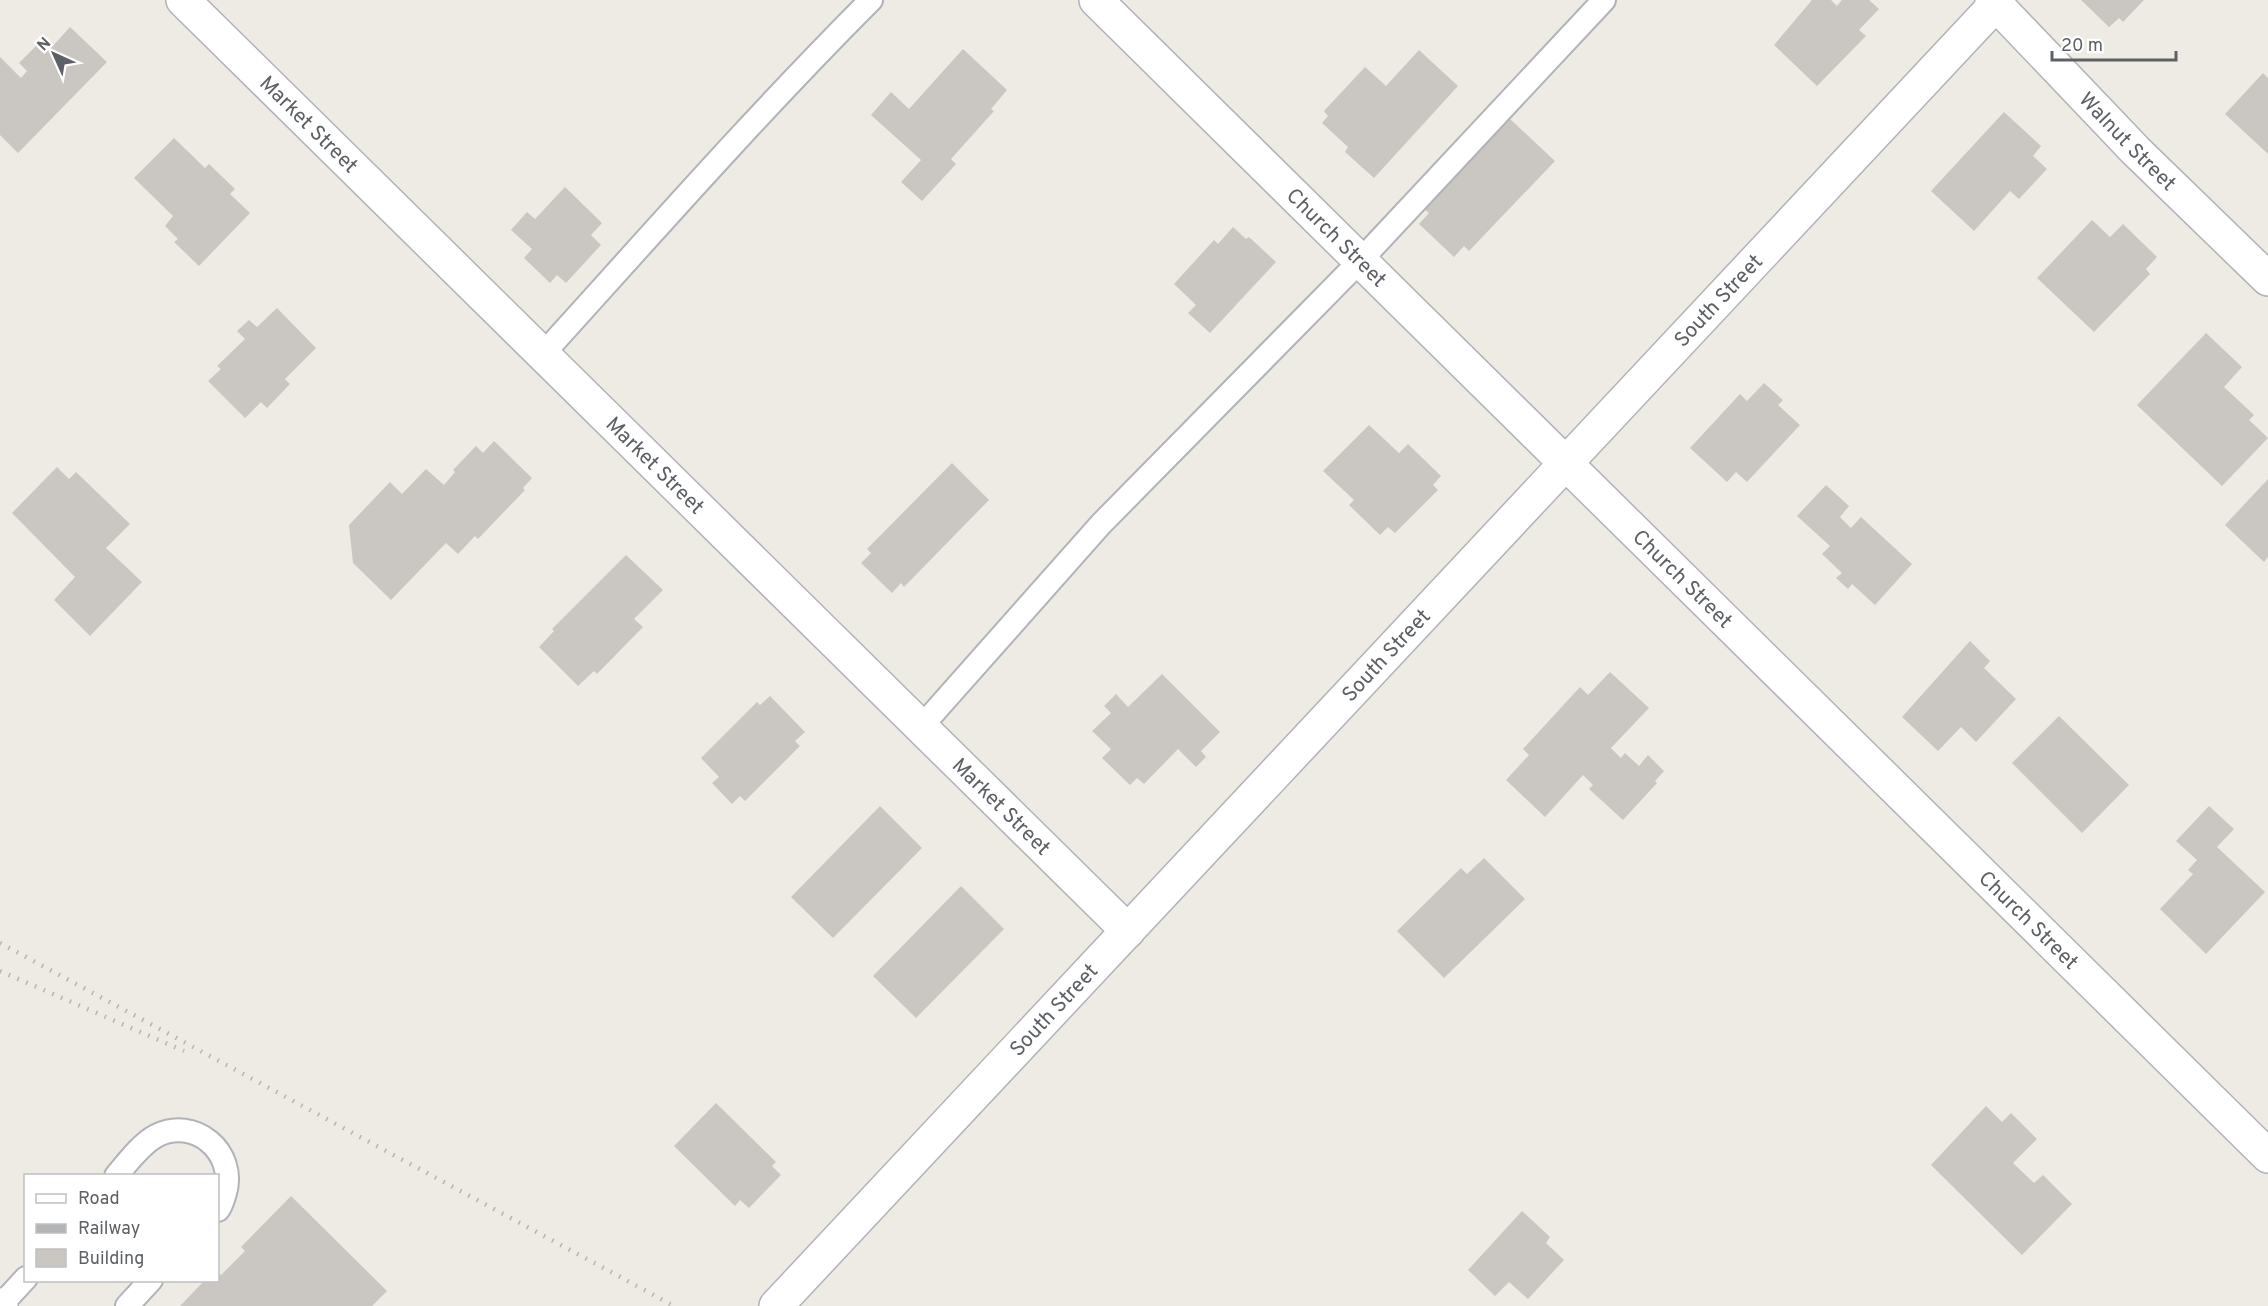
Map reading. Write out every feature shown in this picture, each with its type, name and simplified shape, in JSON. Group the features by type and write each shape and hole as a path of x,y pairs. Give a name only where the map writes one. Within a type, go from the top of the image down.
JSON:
{"street":[{"name":"Market Street","path":"183,0 1128,931"},
{"name":"Church Street","path":"1096,0 2268,1156"},
{"name":"Walnut Street","path":"1994,2 2136,151 2268,279"},
{"name":"South Street","path":"776,1306 1994,2"}],"lane":[{"path":"543,354 815,54 871,0"},
{"path":"921,727 1101,524 1360,261 1604,0"},
{"path":"118,1174 155,1137 182,1129 210,1141 222,1156 229,1178 219,1207"},
{"path":"2,1306 24,1280"},
{"path":"127,1306 150,1282"}],"building":[{"path":"1812,0 1831,0 1837,6 1842,0 1869,0 1879,9 1859,30 1866,36 1817,86 1774,45"},
{"path":"2081,0 2144,0 2123,22 2119,18 2109,27"},
{"path":"70,27 107,62 18,153 0,135 0,57 21,78 27,71 19,63 36,46 42,52 48,45 51,48"},
{"path":"963,49 1007,90 991,109 994,111 951,159 956,164 922,201 901,182 921,160 871,115 891,92 909,109"},
{"path":"1419,50 1458,86 1374,178 1345,152 1348,147 1322,123 1328,116 1324,111 1365,67 1386,86"},
{"path":"2263,73 2268,78 2268,154 2225,114"},
{"path":"2004,112 2041,146 2033,156 2047,169 2019,199 2010,191 1974,231 1931,191"},
{"path":"1510,119 1555,161 1469,251 1464,246 1454,257 1419,224 1429,213 1424,209"},
{"path":"174,138 205,168 209,164 235,189 230,194 250,213 199,266 174,242 178,239 165,226 173,216 134,178"},
{"path":"565,187 602,223 591,235 601,245 566,283 557,275 550,283 524,258 532,249 511,230 527,212 535,219"},
{"path":"2092,220 2110,237 2123,224 2157,257 2146,269 2150,274 2094,332 2037,278"},
{"path":"1233,227 1246,239 1249,237 1276,262 1210,333 1188,313 1196,305 1174,284 1214,240 1218,244"},
{"path":"277,308 316,348 285,379 290,384 267,408 261,402 245,418 208,381 221,369 217,366 245,339 237,331 249,320 257,327"},
{"path":"2206,333 2242,367 2224,387 2254,415 2249,420 2268,438 2222,486 2137,405"},
{"path":"1764,383 1783,400 1778,405 1800,425 1747,482 1736,472 1727,482 1690,448 1740,394 1747,401"},
{"path":"1369,425 1399,453 1408,444 1441,476 1433,485 1438,490 1395,533 1388,527 1380,535 1349,505 1354,500 1323,471"},
{"path":"494,441 532,478 523,488 525,490 478,539 475,536 458,554 446,543 391,600 353,563 349,525 390,482 402,494 426,469 444,485 455,472 453,470 476,446 483,453"},
{"path":"952,463 989,500 904,587 901,583 892,593 861,563 871,553 867,549"},
{"path":"57,467 69,479 76,472 130,524 106,548 142,582 90,636 54,600 75,577 12,513"},
{"path":"2268,479 2268,557 2264,562 2225,525"},
{"path":"1826,485 1849,506 1840,517 1851,528 1861,517 1912,564 1875,605 1852,584 1848,589 1836,578 1842,573 1822,554 1830,546 1797,516"},
{"path":"626,555 663,590 634,619 643,627 597,674 594,671 578,686 539,647 554,631 552,629"},
{"path":"1970,641 1990,661 1984,668 2016,699 1976,742 1961,727 1938,751 1902,717"},
{"path":"1610,672 1649,708 1611,748 1621,758 1625,753 1639,766 1648,755 1664,771 1655,781 1657,783 1623,820 1589,789 1593,785 1583,775 1545,817 1506,780 1529,755 1523,749 1580,687 1588,695"},
{"path":"1162,674 1220,732 1201,751 1206,757 1196,767 1178,749 1144,784 1137,778 1130,785 1102,758 1111,749 1092,731 1111,713 1104,706 1116,694 1128,707"},
{"path":"770,696 805,732 795,741 800,746 745,801 740,796 732,804 712,783 719,777 701,758 757,702 760,705"},
{"path":"2059,716 2129,785 2082,833 2012,763"},
{"path":"880,806 922,848 833,938 791,897"},
{"path":"2209,806 2234,829 2217,847 2265,892 2206,954 2160,909 2193,874 2188,870 2197,860 2176,841"},
{"path":"1484,858 1525,899 1444,978 1397,931 1461,868 1467,874"},
{"path":"961,886 1004,929 916,1018 873,976"},
{"path":"716,1103 776,1162 772,1166 781,1175 749,1208 740,1200 735,1206 674,1146"},
{"path":"1986,1106 2002,1122 2011,1113 2037,1139 2013,1163 2034,1183 2043,1175 2072,1204 2022,1255 1931,1165"},
{"path":"291,1196 387,1291 372,1306 180,1306 203,1282 219,1282 219,1273 221,1275 245,1251 241,1247"},
{"path":"1522,1211 1550,1237 1546,1243 1564,1260 1528,1299 1509,1282 1495,1296 1468,1270"}],"railway":[{"path":"0,943 674,1306"},
{"path":"0,971 184,1051"}]}
